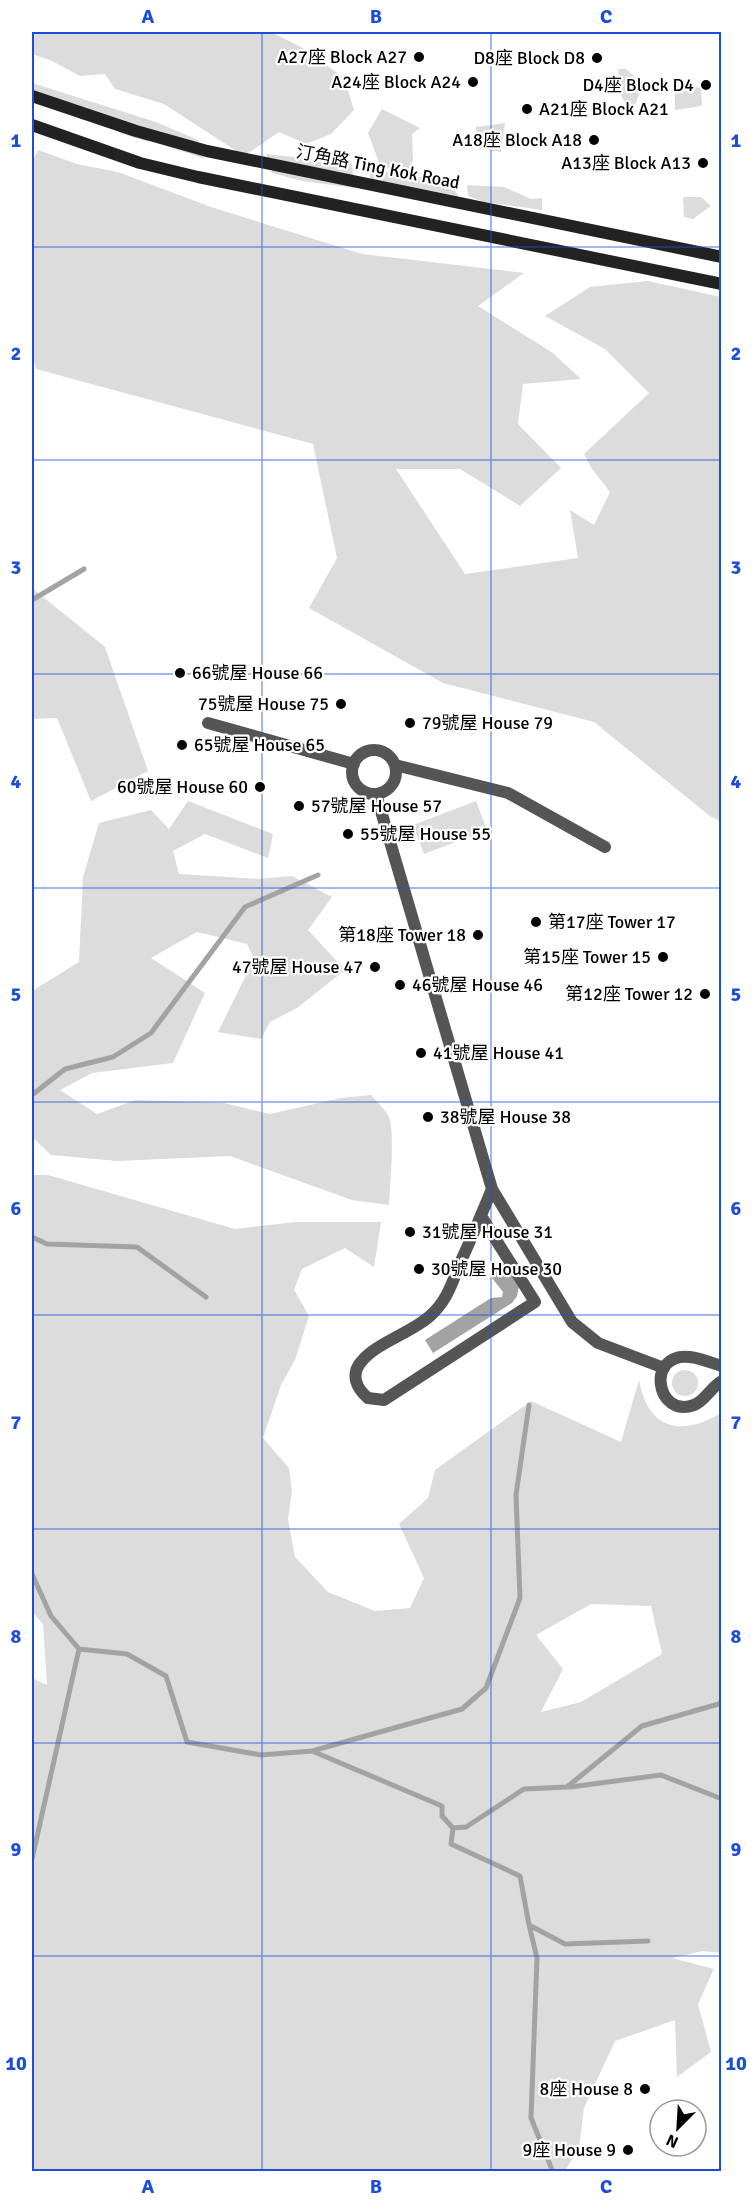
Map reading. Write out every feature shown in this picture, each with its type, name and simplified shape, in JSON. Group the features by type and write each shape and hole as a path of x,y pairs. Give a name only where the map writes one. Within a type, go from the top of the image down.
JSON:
{"main road":[{"name":"汀角路 Ting Kok Road","path":"32,96 136,131 217,153 722,257"},
{"path":"32,125 140,163 198,177 722,284"}],"street":[{"path":"208,723 354,764"},
{"path":"371,750 386,753 395,765 396,778 388,790 376,794 362,791 353,779 354,764 358,758 371,750"},
{"path":"395,765 508,793 605,847"},
{"path":"376,794 492,1189 572,1322 598,1343 664,1368"},
{"path":"481,1216 535,1302 384,1400 368,1398 357,1386 355,1378 360,1363 427,1319 438,1308 454,1283 481,1216 492,1189"},
{"path":"722,1366 691,1357 679,1357 664,1368 661,1375 661,1390 670,1402 692,1406 722,1381"}],"shaded area":[{"path":"32,32 271,32 303,48 344,78 354,110 331,134 306,144 279,132 244,156 164,104 115,89 105,74 80,76 52,61 32,54"},
{"path":"618,69 626,69 643,84 635,105 624,101 620,93"},
{"path":"32,83 156,122 198,140 205,159 166,146 150,133 149,142 122,134 91,116 32,98"},
{"path":"675,84 701,88 702,106 675,110"},
{"path":"382,109 420,128 412,134 413,160 408,169 381,168 368,133"},
{"path":"505,123 501,152 479,149 475,145 476,127"},
{"path":"38,150 77,164 118,172 211,207 362,254 524,273 478,306 553,353 581,379 523,384 518,424 561,468 520,506 460,469 396,469 465,574 578,558 570,510 594,525 610,492 592,469 584,454 649,393 605,349 545,316 590,287 648,281 721,297 721,821 711,817 594,722 443,683 309,608 337,558 313,444 36,369 32,353 32,162"},
{"path":"266,154 352,163 354,188 302,181 272,173"},
{"path":"371,169 450,182 460,199 391,185 380,193 370,177"},
{"path":"467,185 504,187 531,199 542,198 542,210 484,202 468,196"},
{"path":"683,197 701,197 711,206 693,219 684,217"},
{"path":"32,588 105,647 148,771 91,801 57,718 32,719"},
{"path":"188,801 273,834 268,858 205,834 173,851 179,874 258,879 292,876 332,897 308,930 345,970 297,1008 270,1022 261,1039 218,1032 254,959 247,944 197,932 151,958 205,993 173,1063 92,1073 60,1090 97,1114 136,1100 224,1103 270,1114 341,1098 371,1095 383,1108 391,1124 392,1159 389,1205 352,1200 230,1156 117,1161 51,1155 32,1137 32,991 79,962 83,877 99,823 151,810 169,829"},
{"path":"476,801 487,830 424,854 413,825"},
{"path":"32,1175 48,1175 235,1229 296,1222 381,1222 374,1267 345,1248 302,1269 294,1290 309,1316 295,1360 281,1385 263,1438 289,1468 292,1491 288,1519 295,1557 328,1592 375,1611 410,1608 424,1578 399,1524 428,1498 435,1470 531,1401 621,1442 639,1380 643,1397 650,1410 658,1419 668,1424 693,1425 721,1413 721,1953 703,1951 672,1958 714,1969 698,2004 711,2052 677,2077 675,2020 615,2041 584,2108 579,2148 565,2171 32,2171 32,1678 47,1685 43,1624 32,1612","holes":["591,1604 651,1606 662,1654 581,1702 541,1712 563,1669 536,1635"]},
{"path":"502,1264 507,1265 520,1282 517,1296 512,1303 433,1353 425,1340 491,1298 502,1297 503,1292 492,1278 494,1269"},
{"path":"685,1370 695,1373 698,1383 695,1393 685,1396 675,1393 672,1383 675,1373"}],"waterway":[{"path":"32,600 84,569"},
{"path":"32,1095 65,1069 113,1057 151,1033 245,907 318,875"},
{"path":"32,1237 47,1244 137,1247 206,1297"},
{"path":"312,1751 462,1709 486,1688 520,1598 516,1495 529,1405"},
{"path":"32,1574 51,1616 79,1649 127,1654 166,1676 187,1742 261,1755 312,1751 442,1806 442,1816 453,1828 466,1827 524,1789 567,1787 642,1726 722,1703"},
{"path":"32,1859 79,1649"},
{"path":"570,1787 661,1775 722,1799"},
{"path":"453,1828 451,1844 520,1876 529,1925 565,1944 648,1941"},
{"path":"529,1925 537,1958 531,2118 553,2172"}],"place":[{"name":"A27座 Block A27","path":"419,57"},
{"name":"D8座 Block D8","path":"597,58"},
{"name":"A24座 Block A24","path":"473,82"},
{"name":"D4座 Block D4","path":"706,85"},
{"name":"A21座 Block A21","path":"527,109"},
{"name":"A18座 Block A18","path":"594,140"},
{"name":"A13座 Block A13","path":"703,163"},
{"name":"66號屋 House 66","path":"180,673"},
{"name":"75號屋 House 75","path":"341,704"},
{"name":"79號屋 House 79","path":"410,723"},
{"name":"65號屋 House 65","path":"182,745"},
{"name":"60號屋 House 60","path":"260,787"},
{"name":"57號屋 House 57","path":"299,806"},
{"name":"55號屋 House 55","path":"348,834"},
{"name":"第17座 Tower 17","path":"536,922"},
{"name":"第18座 Tower 18","path":"478,935"},
{"name":"第15座 Tower 15","path":"663,957"},
{"name":"47號屋 House 47","path":"375,967"},
{"name":"46號屋 House 46","path":"400,985"},
{"name":"第12座 Tower 12","path":"705,994"},
{"name":"41號屋 House 41","path":"421,1053"},
{"name":"38號屋 House 38","path":"428,1117"},
{"name":"31號屋 House 31","path":"410,1232"},
{"name":"30號屋 House 30","path":"419,1269"},
{"name":"8座 House 8","path":"645,2089"},
{"name":"9座 House 9","path":"628,2150"}]}
